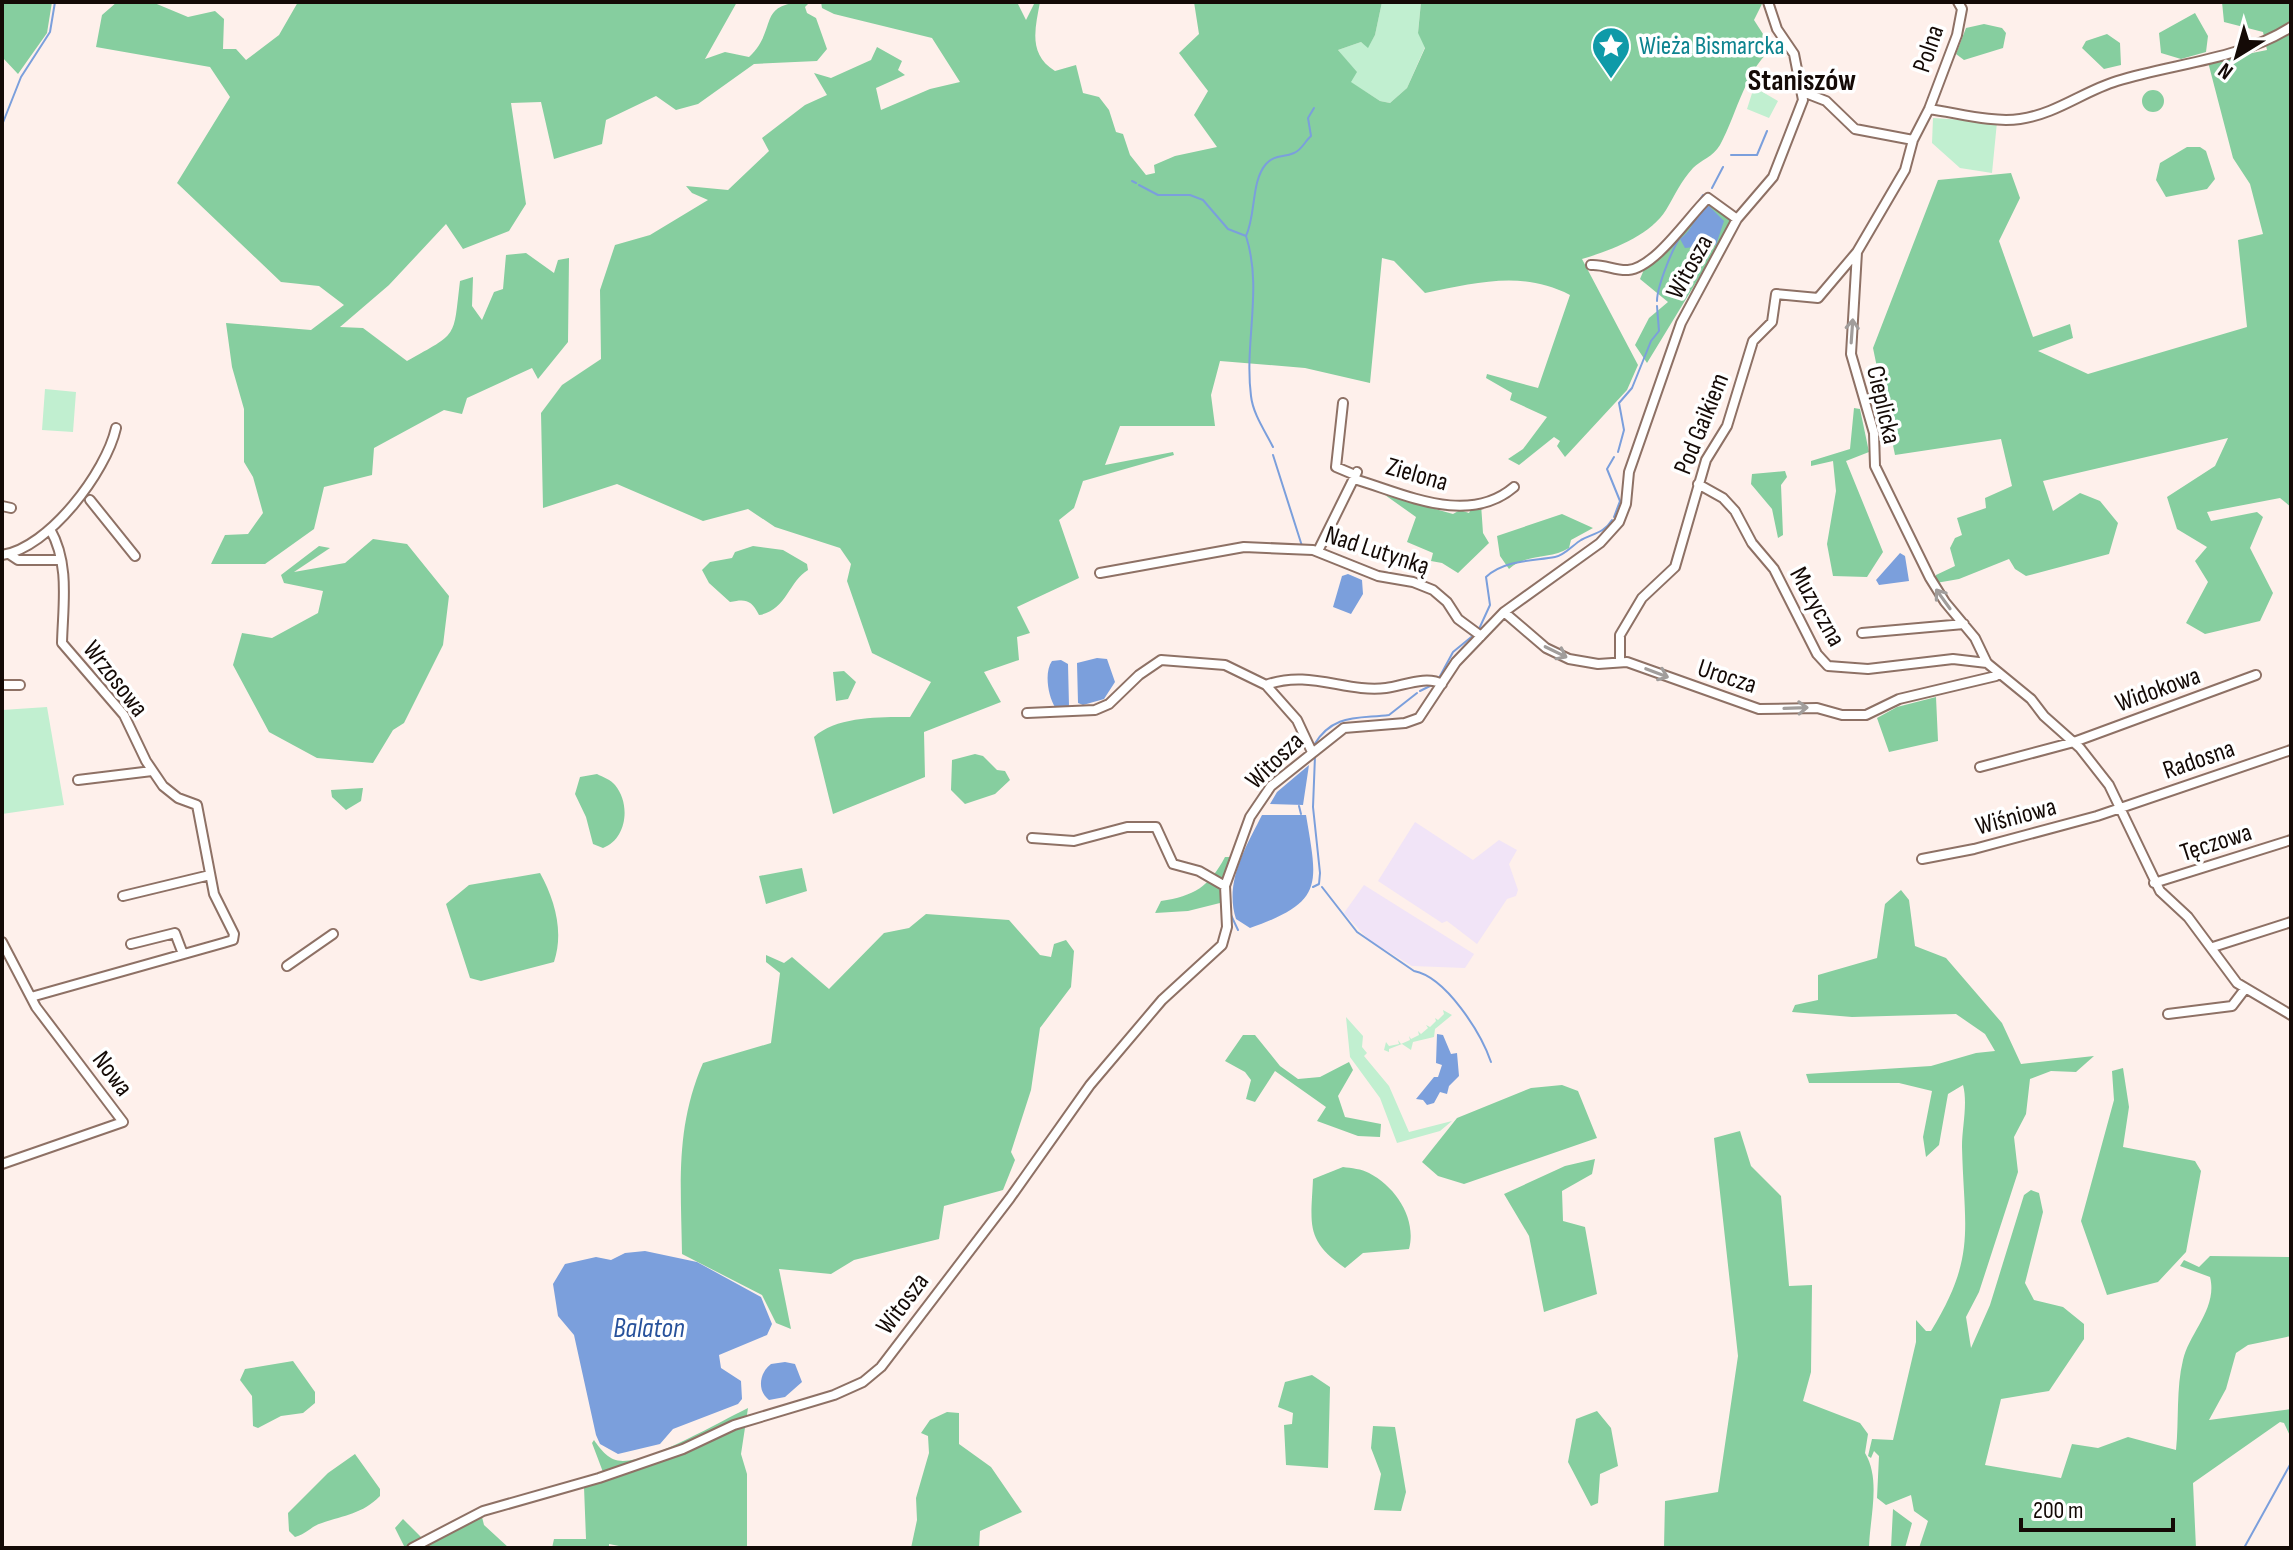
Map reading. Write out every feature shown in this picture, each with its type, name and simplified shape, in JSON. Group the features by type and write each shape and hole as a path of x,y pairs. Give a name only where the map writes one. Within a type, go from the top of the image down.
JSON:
{"street":[{"name":"Witosza","path":"412,1548 483,1511 587,1482 683,1449 734,1425 834,1395 863,1382 881,1367 1010,1198 1090,1085 1162,1000 1222,945 1227,927 1225,886 1257,804 1271,786 1344,728 1405,723 1419,718 1442,684 1504,612 1600,543 1619,522 1626,504 1629,472 1676,335 1737,219 1773,177 1790,138 1803,92 1794,54 1777,29 1768,2"},
{"name":"Polna","path":"1913,140 1929,109 1957,35 1962,9 1958,2"},
{"path":"1929,109 1996,119 2032,116 2093,94 2114,81 2251,47 2291,27"},
{"path":"1803,92 1826,101 1855,129 1913,140"},
{"name":"Cieplicka","path":"1913,140 1905,170 1857,252 1851,354 1874,433 1875,466 1930,578 1964,624 1987,663"},
{"path":"1591,265 1626,270 1639,267 1667,243 1708,198 1737,219"},
{"name":"Pod Gaikiem","path":"1620,661 1620,635 1642,598 1675,567 1709,452 1725,431 1733,412 1753,341 1772,322 1776,294 1818,298 1857,252"},
{"name":"Zielona","path":"1343,403 1336,464 1340,470 1455,507 1493,498 1514,487"},
{"path":"5,555 50,529 91,483 106,457 116,428"},
{"path":"1318,551 1355,475"},
{"name":"Muzyczna","path":"1698,484 1723,498 1735,511 1752,543 1774,569 1817,654 1828,666 1868,669 1953,659 1987,663"},
{"path":"90,500 135,556"},
{"name":"Wrzosowa","path":"31,997 234,937 230,920 216,900 197,805 169,792 152,771 124,715 62,643 61,560 50,529"},
{"name":"Nad Lutynką","path":"1100,573 1244,547 1318,551 1378,576 1413,582 1433,590 1443,597 1458,619 1481,636"},
{"path":"5,555 18,560 61,560"},
{"name":"Urocza","path":"1504,612 1542,645 1562,656 1591,663 1620,661 1759,709 1817,708 1854,717 1875,713 1899,699 1996,676 1998,672"},
{"path":"1862,633 1964,624"},
{"path":"1027,713 1095,710 1109,704 1139,675 1161,660 1230,666 1266,685 1297,720 1312,752"},
{"path":"1987,663 2031,699 2044,716 2074,742 2109,785 2154,883 2213,947 2230,976 2245,989 2291,1015"},
{"name":"Widokowa","path":"1980,767 2074,742 2256,675"},
{"path":"1266,685 1313,679 1374,689 1433,680 1442,684"},
{"path":"2,685 20,685"},
{"name":"Radosna","path":"2120,808 2291,750"},
{"path":"78,780 152,771"},
{"name":"Wiśniowa","path":"1922,859 1974,849 2120,808"},
{"path":"1032,838 1074,841 1127,827 1156,827 1173,864 1199,871 1225,886"},
{"name":"Tęczowa","path":"2154,883 2291,840"},
{"path":"123,896 210,875"},
{"path":"2213,947 2291,922"},
{"path":"131,944 175,933 183,954"},
{"path":"287,966 333,934"},
{"name":"Nowa","path":"2,942 31,997 123,1122 2,1164"},
{"path":"2168,1014 2232,1006 2245,989"}],"shaded area":[{"path":"1415,822 1473,860 1499,840 1517,850 1509,864 1518,890 1516,896 1507,899 1477,944 1447,921 1442,923 1378,881"},
{"path":"1364,885 1474,954 1465,968 1412,966 1369,940 1344,913"}],"green space":[{"path":"2,2 52,2 47,33 18,74 2,57"},
{"path":"117,2 152,2 188,17 215,11 224,19 223,49 236,49 246,60 279,35 298,2 737,2 705,59 725,52 749,57 764,36 774,12 793,3 810,2 805,7 807,13 816,18 827,49 817,61 754,64 698,104 676,110 656,96 606,120 602,144 554,159 541,102 511,103 526,204 509,231 463,249 446,224 389,285 340,327 363,328 407,361 450,332 456,314 460,281 473,277 472,306 482,320 494,292 503,289 506,255 526,253 554,273 558,260 569,258 568,342 538,379 532,368 467,398 462,414 444,410 374,448 372,475 324,487 314,529 265,564 211,564 225,535 248,534 263,513 253,477 244,462 244,409 232,367 226,323 311,330 344,305 319,286 281,282 177,183 230,97 210,67 96,47 102,15"},
{"path":"821,2 1017,2 1026,20 1035,2 1040,2 1036,40 1041,57 1055,71 1076,65 1083,93 1099,97 1109,110 1116,132 1123,134 1130,155 1146,175 1155,173 1154,165 1175,156 1217,147 1194,115 1208,91 1179,53 1199,34 1194,2 1382,2 1375,35 1368,48 1361,42 1338,50 1357,72 1351,82 1380,101 1390,103 1407,88 1425,48 1418,33 1421,2 1763,2 1754,20 1763,34 1777,44 1757,65 1720,145 1689,173 1659,219 1640,235 1582,259 1638,365 1627,390 1565,457 1557,446 1560,441 1554,437 1519,465 1508,459 1523,449 1547,417 1510,400 1512,393 1486,378 1487,374 1538,388 1570,295 1552,287 1516,281 1481,283 1425,293 1394,261 1382,258 1370,383 1305,368 1220,361 1211,395 1215,426 1120,426 1105,465 1173,452 1174,455 1083,481 1074,508 1059,520 1079,578 1017,607 1030,633 1017,637 1019,660 984,672 1001,702 924,732 925,777 833,814 814,737 847,721 910,717 931,682 872,653 847,581 851,564 840,548 775,527 748,509 703,521 617,484 543,508 541,413 562,385 601,359 600,290 615,245 650,235 708,200 692,193 686,186 728,190 769,151 762,138 805,105 827,95 814,73 831,78 871,60 877,47 902,61 898,70 905,75 876,88 881,110 930,89 960,82 932,38 834,14 822,8"},
{"path":"1382,2 1421,2 1418,32 1425,47 1407,88 1390,103 1380,101 1350,82 1356,72 1338,50 1361,42 1368,47 1375,35"},
{"path":"2222,2 2291,2 2291,507 2280,498 2207,512 2211,521 2257,512 2263,517 2250,548 2273,593 2260,621 2205,634 2186,623 2208,582 2195,561 2207,547 2177,529 2167,497 2215,466 2228,438 2043,481 2053,511 2080,493 2100,501 2118,523 2109,554 2026,576 2015,569 2009,559 1959,579 1936,583 1936,575 1955,566 1950,548 1955,538 1962,535 1957,518 1986,508 1985,498 2012,486 2001,439 1895,455 1873,348 1938,180 2011,173 2020,198 1999,241 2033,337 2070,324 2073,338 2038,351 2088,374 2247,327 2238,240 2263,234 2250,184 2233,158 2208,62 2267,50 2263,32 2224,22"},
{"path":"2195,13 2208,36 2206,52 2181,59 2161,53 2159,33"},
{"path":"1984,24 2002,28 2006,33 2003,48 1964,60 1956,54 1966,28"},
{"path":"2107,34 2120,43 2121,65 2104,69 2082,48 2086,41"},
{"path":"1754,87 1778,101 1769,118 1747,109"},
{"path":"2153,90 2161,93 2164,101 2161,109 2153,112 2145,109 2142,101 2145,93"},
{"path":"1933,118 1997,122 1992,173 1960,168 1932,143"},
{"path":"2187,147 2200,147 2206,151 2215,179 2207,189 2166,197 2156,180 2160,163"},
{"path":"1709,203 1733,222 1647,363 1635,345 1649,318 1668,302 1640,279 1645,267"},
{"path":"45,389 76,392 73,432 42,430"},
{"path":"1854,408 1860,409 1869,452 1846,461 1883,552 1867,577 1833,576 1827,544 1836,491 1833,461 1811,466 1811,461 1850,449"},
{"path":"1785,471 1787,477 1781,485 1783,535 1778,538 1772,509 1751,484 1752,474"},
{"path":"1385,495 1453,514 1460,510 1469,513 1472,507 1481,504 1483,533 1489,543 1458,573 1442,563 1431,561 1433,553 1407,542 1416,517"},
{"path":"1562,514 1593,528 1571,540 1569,548 1562,552 1523,561 1509,569 1500,556 1497,536"},
{"path":"373,539 407,544 449,596 443,645 404,723 393,730 373,763 317,758 269,732 233,665 242,633 272,638 318,613 323,591 284,583 281,575 319,546 330,548 294,572 345,563"},
{"path":"753,546 783,550 807,564 808,570 775,608 759,615 747,601 730,602 709,583 702,570 710,562 732,558 735,552"},
{"path":"844,671 856,682 848,699 836,701 833,672"},
{"path":"1936,697 1938,741 1889,752 1877,718 1897,707"},
{"path":"47,707 64,805 2,814 2,710"},
{"path":"975,754 983,756 997,770 1005,771 1010,780 995,794 965,804 951,790 952,760"},
{"path":"597,774 615,785 625,811 622,829 603,848 593,844 586,817 575,794 580,777"},
{"path":"363,788 361,801 346,810 332,797 331,790"},
{"path":"1225,857 1231,857 1220,903 1188,911 1155,913 1161,901 1192,893 1206,883"},
{"path":"802,868 807,891 766,904 759,876"},
{"path":"540,873 550,894 558,928 554,962 481,981 470,978 446,904 469,885"},
{"path":"1901,890 1909,900 1915,946 1946,958 2002,1023 2021,1064 2094,1056 2076,1072 2051,1071 2030,1079 2026,1114 2014,1137 2018,1172 1979,1292 1966,1317 1971,1348 1990,1305 2024,1195 2031,1190 2039,1193 2043,1212 2025,1283 2034,1300 2063,1307 2084,1324 2084,1339 2049,1391 2001,1399 1985,1465 2061,1478 2072,1444 2098,1448 2128,1437 2176,1450 2183,1360 2207,1310 2211,1288 2210,1277 2180,1266 2184,1260 2199,1267 2210,1256 2291,1257 2291,1336 2248,1345 2236,1353 2226,1389 2209,1420 2291,1409 2291,1438 2284,1423 2280,1422 2193,1483 2196,1548 1919,1548 1928,1521 1914,1511 1911,1495 1886,1505 1877,1498 1879,1456 1874,1451 1871,1458 1868,1456 1872,1439 1893,1440 1916,1342 1916,1320 1926,1331 1931,1331 1946,1305 1962,1261 1965,1221 1963,1085 1948,1094 1939,1145 1926,1157 1923,1137 1932,1091 1899,1083 1809,1083 1806,1074 1931,1066 1995,1051 1985,1034 1956,1014 1852,1017 1792,1012 1795,1005 1818,1000 1818,975 1877,958 1885,904"},
{"path":"926,914 1009,920 1040,955 1051,957 1054,944 1066,940 1074,951 1071,987 1040,1028 1031,1090 1011,1152 1015,1160 1003,1190 944,1206 939,1239 854,1260 831,1274 779,1269 791,1329 776,1323 762,1295 682,1254 682,1157 694,1087 703,1063 771,1043 780,973 766,962 766,955 784,963 792,957 829,989 884,933 909,928"},
{"path":"1443,1010 1452,1015 1435,1029 1434,1037 1413,1042 1411,1050 1402,1044 1389,1049 1389,1052 1384,1050 1386,1042 1389,1046 1399,1044 1398,1040 1401,1044 1410,1040 1409,1036 1411,1039 1419,1035 1418,1031 1421,1034 1428,1028 1426,1025 1430,1027 1435,1018 1438,1020 1444,1014"},
{"path":"1346,1017 1363,1036 1362,1047 1367,1053 1364,1056 1389,1086 1409,1132 1452,1121 1440,1131 1397,1143 1380,1098 1350,1057"},
{"path":"1243,1035 1255,1035 1280,1066 1298,1079 1320,1077 1349,1062 1353,1070 1338,1096 1345,1117 1381,1124 1380,1137 1358,1136 1317,1121 1326,1107 1275,1071 1255,1102 1246,1099 1251,1080 1245,1072 1225,1061"},
{"path":"2123,1068 2129,1107 2123,1147 2195,1161 2201,1171 2186,1252 2158,1282 2107,1295 2081,1221 2114,1100 2112,1071"},
{"path":"1562,1085 1578,1091 1597,1138 1464,1184 1438,1176 1422,1162 1457,1118 1531,1088"},
{"path":"1740,1131 1751,1166 1781,1196 1789,1286 1812,1285 1811,1372 1803,1401 1860,1423 1868,1434 1865,1453 1874,1486 1869,1548 1664,1547 1665,1501 1718,1492 1738,1356 1714,1138"},
{"path":"1595,1159 1592,1174 1562,1191 1563,1221 1585,1227 1597,1294 1544,1312 1529,1236 1504,1194 1565,1166"},
{"path":"1343,1167 1369,1173 1396,1195 1410,1226 1409,1249 1363,1253 1345,1268 1323,1249 1313,1230 1313,1179"},
{"path":"293,1361 315,1392 315,1403 303,1413 281,1416 258,1428 253,1426 252,1396 240,1380 245,1369"},
{"path":"1312,1375 1330,1387 1328,1468 1286,1465 1284,1425 1292,1424 1293,1413 1278,1407 1285,1382"},
{"path":"748,1408 741,1454 747,1474 747,1548 629,1548 609,1544 609,1548 552,1548 554,1539 586,1539 584,1487 606,1480 592,1443 594,1440 614,1459 636,1459 668,1448"},
{"path":"1597,1411 1611,1428 1618,1466 1600,1474 1598,1503 1591,1506 1568,1462 1576,1419"},
{"path":"947,1412 959,1413 959,1444 991,1467 1022,1512 980,1531 979,1548 911,1548 917,1520 916,1498 929,1453 928,1436 921,1433 930,1420"},
{"path":"1373,1426 1395,1427 1406,1492 1401,1511 1374,1510 1381,1474 1371,1448"},
{"path":"355,1454 380,1489 380,1496 360,1510 318,1524 295,1537 289,1531 288,1513 328,1473"},
{"path":"1893,1509 1912,1523 1905,1548 1891,1548"},
{"path":"482,1517 484,1525 509,1548 405,1548 395,1528 403,1519 427,1543 444,1531"}],"water":[{"path":"1708,205 1724,221 1716,245 1685,248 1680,239"},
{"path":"1900,553 1905,556 1909,581 1879,585 1876,580"},
{"path":"1348,574 1362,580 1363,594 1351,614 1333,607 1342,576"},
{"path":"1107,659 1115,682 1104,699 1083,705 1078,703 1077,663"},
{"path":"1061,660 1068,664 1069,706 1055,707 1049,691 1048,671 1052,661"},
{"path":"1309,765 1303,805 1270,804 1277,792"},
{"path":"1262,815 1306,815 1313,875 1303,900 1274,919 1250,928 1236,919 1233,892 1238,865"},
{"path":"1437,1034 1443,1035 1451,1054 1457,1053 1459,1076 1449,1086 1447,1094 1440,1092 1434,1103 1427,1105 1423,1100 1416,1099 1434,1077 1438,1077 1442,1065 1436,1063"},
{"name":"Balaton","path":"645,1251 697,1262 761,1297 772,1324 767,1335 719,1355 721,1368 741,1381 742,1399 738,1404 673,1429 660,1444 618,1454 600,1444 596,1435 574,1335 558,1316 553,1284 565,1264 596,1257 611,1260 625,1253"},
{"path":"771,1364 795,1364 802,1382 785,1397 769,1400 761,1387 764,1372"}],"waterway":[{"path":"2,125 21,77 50,32 55,2"},
{"path":"1246,236 1261,171 1273,159 1301,148 1311,136 1308,118 1314,108"},
{"path":"1731,155 1757,155 1767,131"},
{"path":"1712,188 1723,167"},
{"path":"1132,181 1136,183"},
{"path":"1139,185 1158,195 1190,195 1203,200 1228,229 1246,236 1253,276 1251,396 1257,416 1273,447"},
{"path":"1697,204 1703,195"},
{"path":"1657,301 1667,264 1686,230"},
{"path":"1618,452 1624,430 1619,403 1632,388 1651,341 1659,331 1657,306"},
{"path":"1273,455 1302,546"},
{"path":"1614,457 1607,469 1620,501 1614,517"},
{"path":"1479,629 1490,605 1486,577 1493,571 1510,564 1558,556 1602,530 1612,520"},
{"path":"1439,678 1453,652 1475,634"},
{"path":"1420,691 1434,684"},
{"path":"1314,745 1338,722 1389,715 1417,693"},
{"path":"1391,728 1410,726"},
{"path":"1313,887 1319,884 1320,873 1313,807 1315,756"},
{"path":"1299,806 1301,814"},
{"path":"1322,887 1357,932 1414,971 1426,975 1450,995 1471,1022 1491,1062"},
{"path":"1230,913 1238,930"},
{"path":"2244,1548 2291,1463"}],"place":[{"name":"Wieża Bismarcka","path":"1611,80"}],"district":[{"name":"Staniszów","path":"1802,81"}]}
